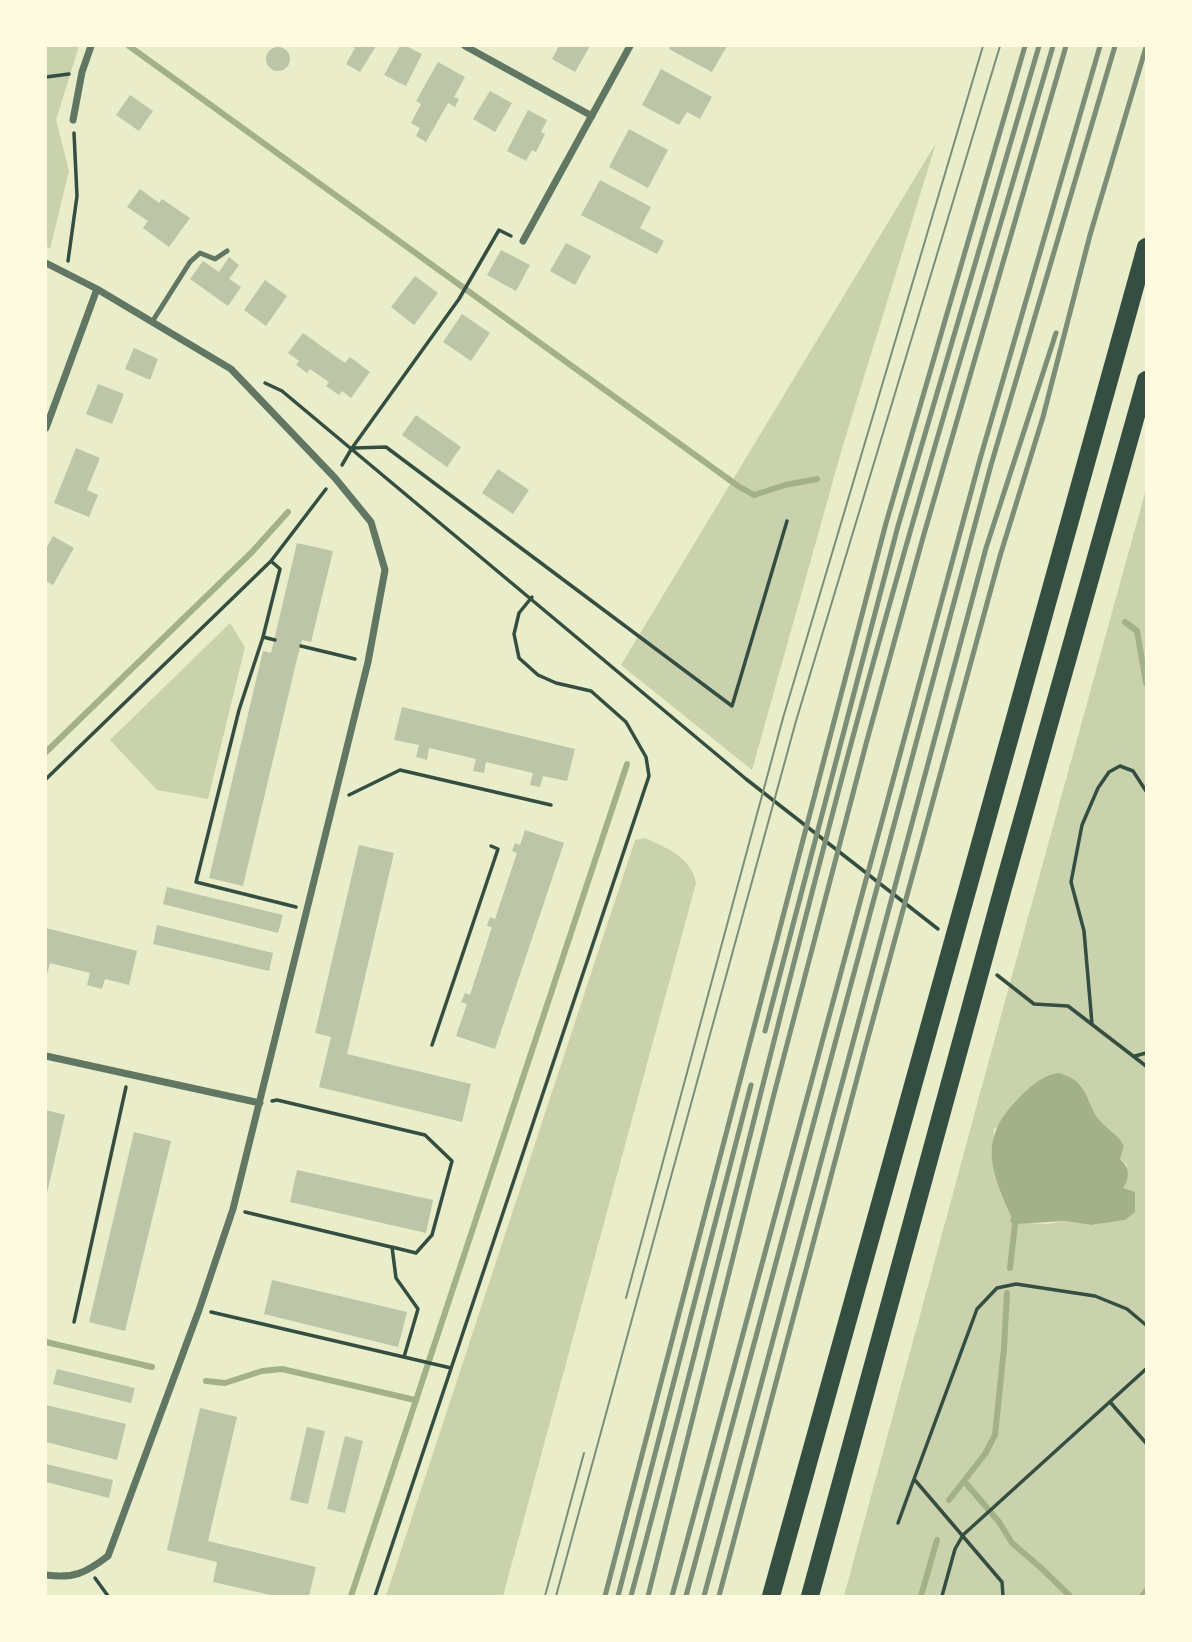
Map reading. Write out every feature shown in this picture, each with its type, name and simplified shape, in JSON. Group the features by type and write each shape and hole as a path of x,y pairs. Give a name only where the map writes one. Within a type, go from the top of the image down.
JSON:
{"highway":[{"path":"771,1597 1146,247"},
{"path":"810,1597 1003,888 1146,380"}],"street":[{"path":"73,120 82,72 91,46"},
{"path":"465,46 592,116"},
{"path":"523,241 631,46"},
{"path":"46,263 97,289 231,369 335,478 371,522 385,570 368,662 305,909 260,1103 233,1209 199,1310 108,1556 89,1571 63,1578 46,1575"},
{"path":"46,428 97,289"},
{"path":"46,1056 260,1103"}],"lane":[{"path":"152,321 190,262 200,253 215,259 227,251"}],"path":[{"path":"46,76 82,72"},
{"path":"66,274 77,196 73,120"},
{"path":"46,779 271,561 335,478 352,448 459,299 499,230 523,241"},
{"path":"231,369 282,391 532,597 746,779 938,929"},
{"path":"352,448 386,447 732,706 787,521"},
{"path":"271,561 280,569 239,710 196,881 305,909"},
{"path":"375,1597 649,776 646,757 626,722 591,691 556,683 538,675 519,658 514,634 519,613 532,597"},
{"path":"262,637 275,640"},
{"path":"301,646 368,662"},
{"path":"1092,1024 1084,931 1071,882 1082,825 1098,788 1109,772 1120,766 1133,771 1146,791"},
{"path":"331,804 400,769 551,805"},
{"path":"432,1045 498,849 491,846"},
{"path":"991,970 1034,1003 1068,1006 1146,1066"},
{"path":"1135,1056 1146,1053"},
{"path":"74,1322 128,1074"},
{"path":"233,1209 415,1253 432,1235 452,1161 425,1135 277,1100 260,1103"},
{"path":"392,1247 396,1278 418,1309 404,1357"},
{"path":"898,1523 974,1316 997,1288 1016,1284 1095,1296 1127,1308 1146,1325"},
{"path":"199,1310 451,1368"},
{"path":"942,1597 955,1549 963,1535 1146,1369"},
{"path":"1110,1402 1146,1443"},
{"path":"914,1479 1002,1582 1003,1597"},
{"path":"89,1571 108,1597"}],"shaded area":[{"path":"46,46 79,46 56,120 69,171 50,249 46,246"},
{"path":"936,143 843,445 752,770 621,665"},
{"path":"1146,489 1146,1596 844,1596","holes":["1078,1083 1098,1118 1124,1146 1120,1159 1127,1165 1123,1188 1126,1190 1125,1220 1091,1225 1065,1221 1047,1224 1010,1222 1011,1216 992,1161 994,1129"]},
{"path":"230,623 245,647 208,799 157,790 110,740"},
{"path":"645,838 677,854 689,866 696,883 503,1596 386,1596 635,840"},
{"path":"1058,1073 1078,1083 1097,1117 1124,1146 1120,1159 1128,1173 1123,1188 1135,1192 1135,1212 1125,1220 1091,1225 1065,1221 1010,1222 1011,1216 998,1184 992,1156 997,1129 1005,1115 1026,1091 1040,1080"}],"building":[{"path":"350,46 376,46 360,72 346,64 355,48"},
{"path":"400,46 422,54 406,86 384,75"},
{"path":"559,46 590,46 575,72 552,59"},
{"path":"670,46 727,46 712,72 669,49"},
{"path":"278,47 289,54 290,59 283,70 278,71 267,64 266,59 273,48"},
{"path":"438,62 465,77 454,97 459,99 455,107 448,103 426,142 416,136 420,128 411,123 421,104 416,101"},
{"path":"661,69 712,97 700,119 687,112 679,125 642,105"},
{"path":"490,91 512,103 495,132 473,119"},
{"path":"130,95 153,111 139,131 116,115"},
{"path":"528,110 547,120 541,132 545,134 536,152 532,150 526,161 507,151"},
{"path":"629,129 668,150 648,188 609,167"},
{"path":"600,180 651,207 640,228 664,241 657,254 581,215"},
{"path":"140,189 159,203 162,199 190,218 169,247 143,228 148,221 127,207"},
{"path":"566,243 591,256 575,285 550,271"},
{"path":"501,250 530,265 516,291 487,275"},
{"path":"229,257 239,265 229,279 241,287 228,306 190,279 203,261 219,272"},
{"path":"415,276 438,293 414,325 391,307"},
{"path":"265,280 287,296 266,326 244,310"},
{"path":"462,314 490,333 471,361 443,342"},
{"path":"303,333 345,363 350,357 370,372 351,398 342,391 339,395 326,386 329,382 310,369 307,373 296,365 299,361 288,353"},
{"path":"134,348 158,359 150,380 125,369"},
{"path":"98,384 124,394 112,424 86,414"},
{"path":"416,415 461,447 447,467 402,435"},
{"path":"76,448 100,458 87,490 98,495 89,517 54,503"},
{"path":"498,469 529,490 513,514 482,493"},
{"path":"53,536 74,548 53,585 46,581 46,549"},
{"path":"297,543 333,551 311,642 302,640 243,886 209,878 263,651 271,653"},
{"path":"402,707 575,749 567,781 543,776 540,787 530,785 533,773 486,762 484,773 473,771 476,759 429,748 427,760 416,757 419,745 394,740"},
{"path":"525,830 564,843 495,1049 456,1036 467,1004 461,1002 465,993 470,995 492,927 487,926 490,917 495,919 517,853 512,851 515,843 520,845"},
{"path":"359,845 394,853 347,1054 471,1084 462,1122 319,1087 331,1037 315,1033"},
{"path":"167,887 283,915 278,933 163,904"},
{"path":"157,925 273,953 269,971 153,944"},
{"path":"46,928 137,951 129,985 105,979 102,989 87,985 90,973 50,963 46,978"},
{"path":"46,1110 65,1115 47,1193 46,1193"},
{"path":"134,1132 171,1141 125,1331 89,1322"},
{"path":"297,1170 433,1200 426,1233 290,1202"},
{"path":"272,1280 407,1312 398,1347 264,1314"},
{"path":"57,1369 135,1388 131,1403 53,1384"},
{"path":"46,1405 126,1424 117,1460 46,1442"},
{"path":"200,1408 237,1417 208,1541 316,1567 309,1596 275,1596 213,1582 217,1562 167,1550"},
{"path":"307,1427 325,1431 308,1504 290,1500"},
{"path":"345,1436 363,1441 345,1513 327,1509"},
{"path":"46,1464 113,1480 109,1498 46,1482"}],"waterway":[{"path":"129,46 738,486 754,495 817,479"},
{"path":"46,752 252,552 288,512"},
{"path":"1125,622 1137,631 1146,683"},
{"path":"351,1596 627,764"},
{"path":"1010,1268 1015,1224"},
{"path":"949,1500 985,1454 995,1435 1007,1293"},
{"path":"46,1342 152,1367"},
{"path":"206,1381 225,1383 262,1371 282,1369 415,1400"},
{"path":"964,1481 999,1522 1012,1543 1070,1596"},
{"path":"921,1596 937,1540"},
{"path":"1142,1596 1146,1591"}],"tram line":[{"path":"626,1298 783,718 983,46"},
{"path":"556,1596 796,721 1000,46"},
{"path":"545,1596 584,1453"}],"railway":[{"path":"605,1596 886,523 1025,46"},
{"path":"765,1031 898,526 1039,46"},
{"path":"631,1596 851,744 1053,46"},
{"path":"648,1596 774,1094 866,744 1066,46"},
{"path":"672,1596 980,459 1100,46"},
{"path":"686,1596 991,465 1115,46"},
{"path":"719,1596 1000,556 1043,417 1090,235 1146,47"},
{"path":"704,1596 986,548 1056,333"},
{"path":"618,1596 751,1085"}]}
